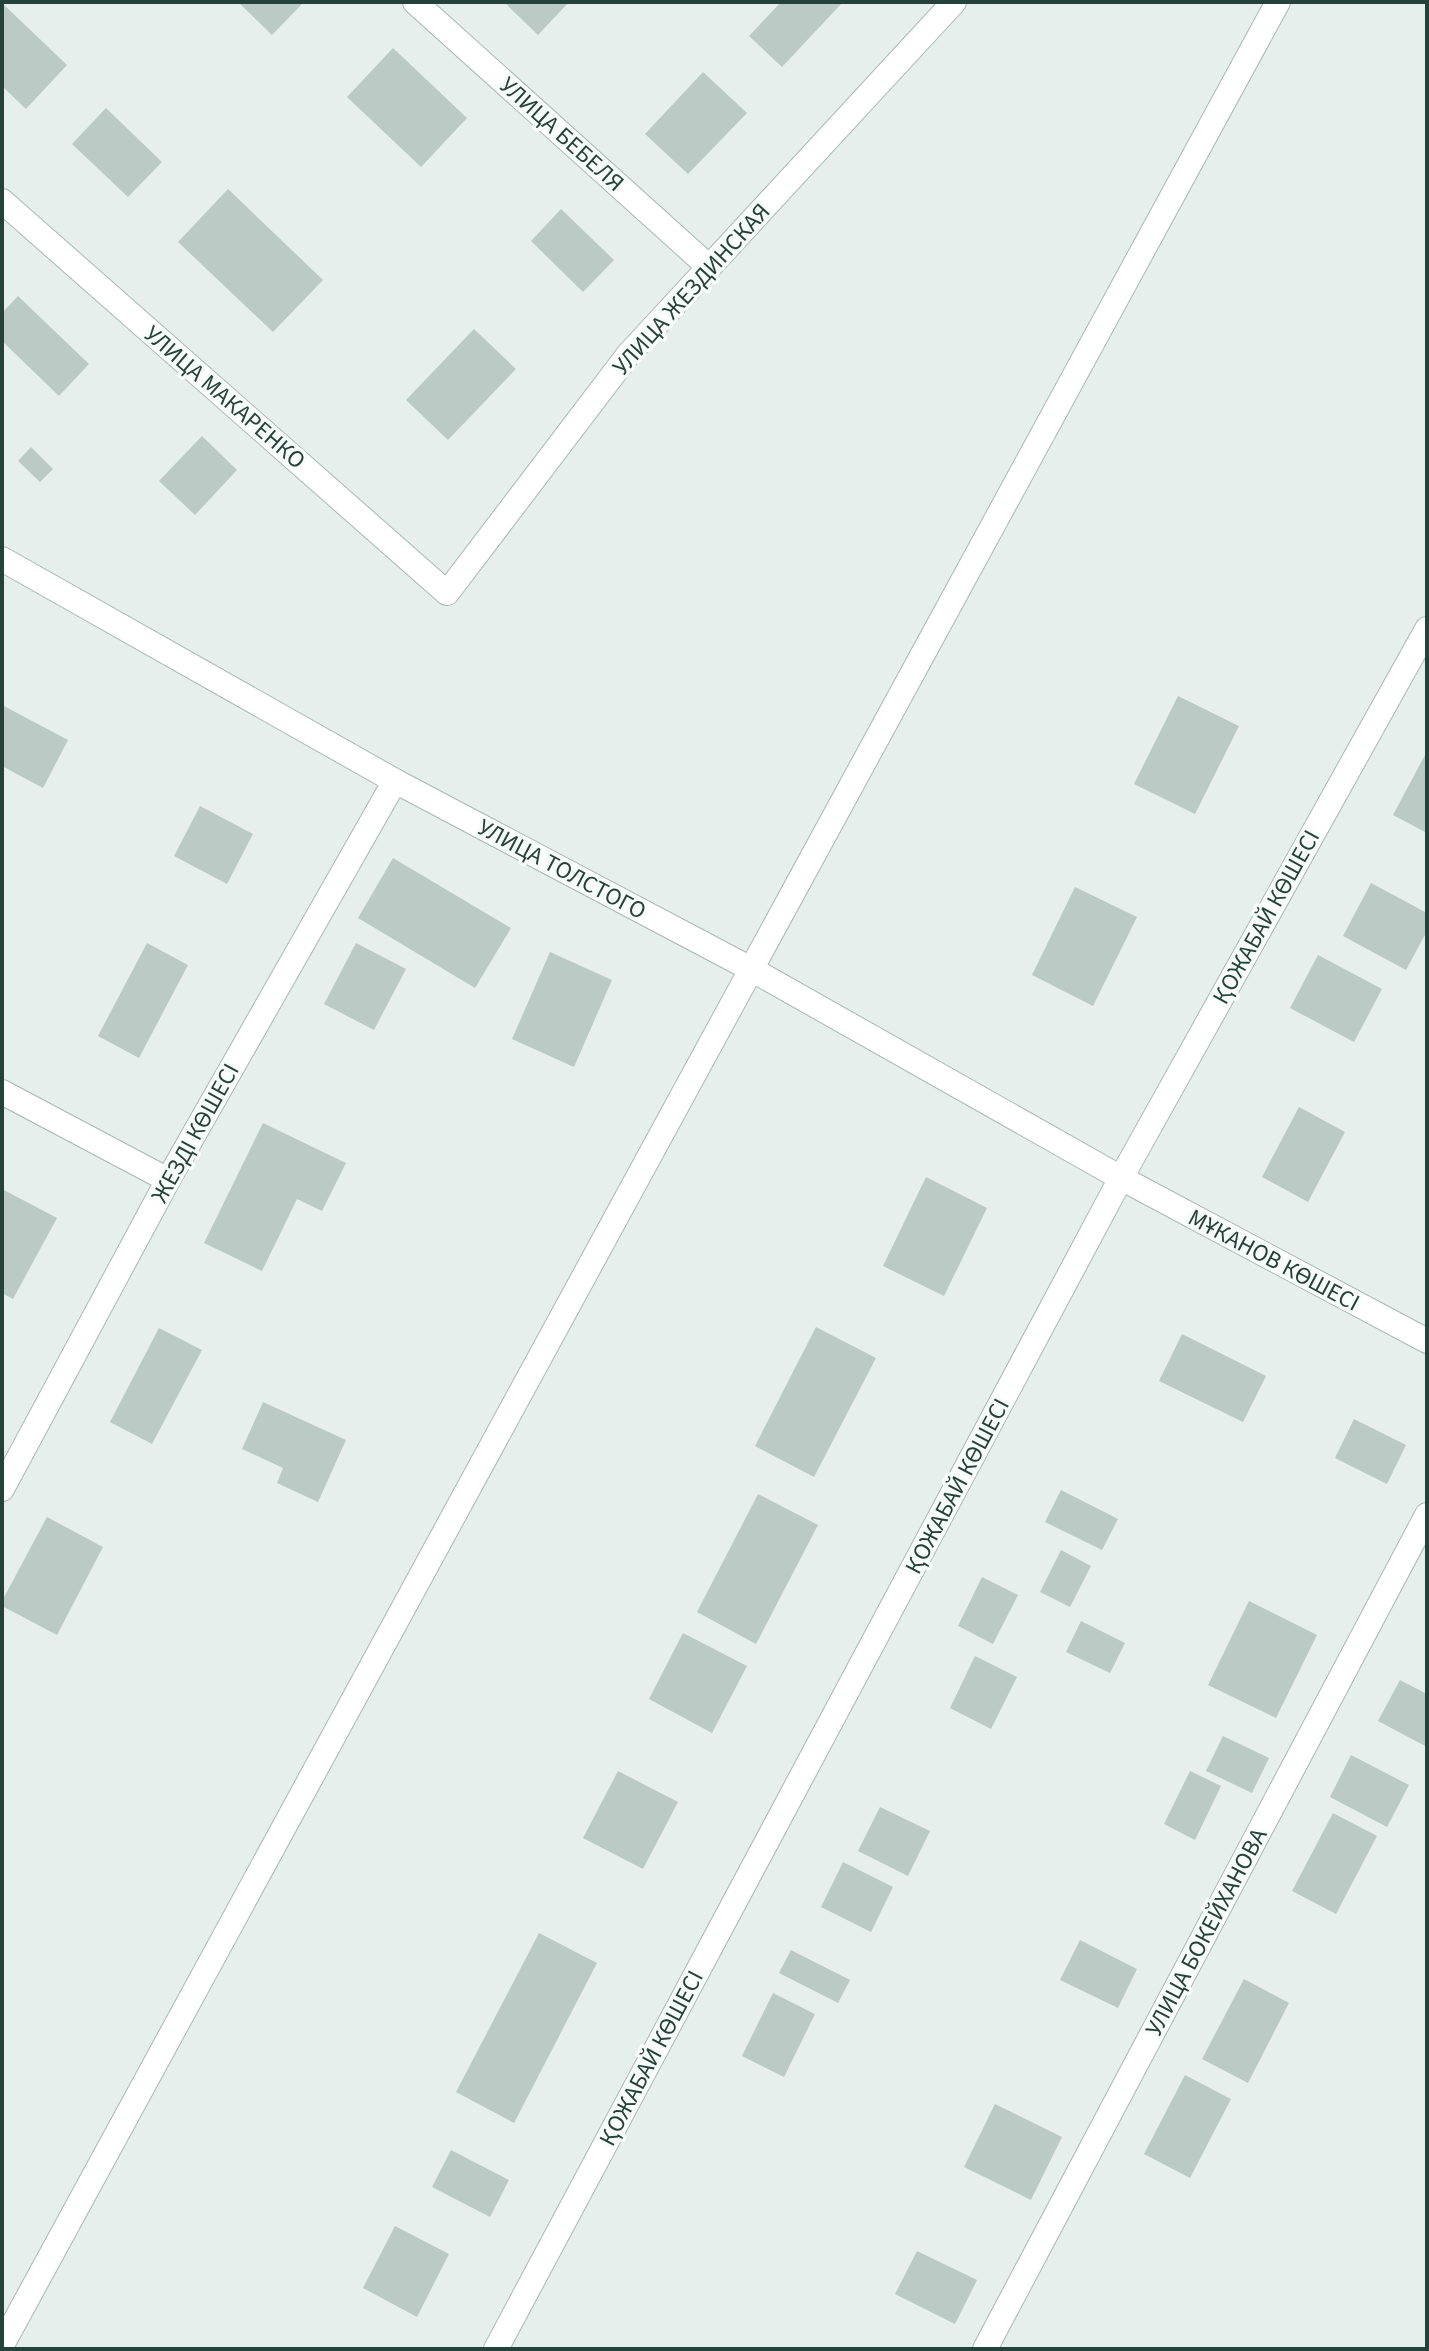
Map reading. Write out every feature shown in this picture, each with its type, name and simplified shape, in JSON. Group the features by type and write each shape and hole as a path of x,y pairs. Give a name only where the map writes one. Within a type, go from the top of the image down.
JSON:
{"street":[{"name":"УЛИЦА БЕБЕЛЯ","path":"415,2 709,267"},
{"name":"УЛИЦА ЖЕЗДИНСКАЯ","path":"447,593 628,355 954,2"},
{"path":"2,2345 1278,2"},
{"name":"УЛИЦА МАКАРЕНКО","path":"2,201 447,593"},
{"name":"УЛИЦА ТОЛСТОГО","path":"2,559 395,781 751,969 1121,1178"},
{"name":"ҚОЖАБАЙ КӨШЕСІ","path":"496,2349 1121,1178 1427,629"},
{"name":"ЖЕЗДІ КӨШЕСІ","path":"2,1489 168,1180 395,781"},
{"path":"2,1092 168,1180"},
{"name":"МҰКАНОВ КӨШЕСІ","path":"1121,1178 1427,1341"},
{"name":"УЛИЦА БОКЕЙХАНОВА","path":"985,2349 1427,1515"}],"building":[{"path":"238,2 304,2 272,35"},
{"path":"504,2 569,2 538,35"},
{"path":"781,2 843,2 782,67 749,36"},
{"path":"2,3 67,65 26,109 2,86"},
{"path":"393,48 467,118 421,167 347,97"},
{"path":"703,72 747,113 688,174 645,134"},
{"path":"106,108 162,162 128,197 72,144"},
{"path":"228,189 323,280 273,332 178,242"},
{"path":"561,209 614,260 583,292 531,241"},
{"path":"18,296 89,364 59,396 2,341 2,313"},
{"path":"474,329 516,369 448,440 406,400"},
{"path":"202,436 237,470 195,515 159,481"},
{"path":"31,447 53,469 40,482 18,461"},
{"path":"1178,696 1239,726 1195,814 1134,784"},
{"path":"2,705 68,740 43,788 2,766"},
{"path":"1427,756 1427,833 1393,815"},
{"path":"200,806 253,834 227,884 174,856"},
{"path":"393,858 511,928 475,988 358,918"},
{"path":"1371,883 1427,913 1427,931 1406,970 1343,936"},
{"path":"1075,887 1137,917 1093,1006 1032,975"},
{"path":"147,943 188,965 139,1058 98,1036"},
{"path":"356,943 406,969 374,1030 324,1004"},
{"path":"550,952 612,980 574,1067 512,1039"},
{"path":"1318,955 1382,989 1354,1042 1290,1008"},
{"path":"1299,1107 1345,1132 1308,1202 1262,1177"},
{"path":"263,1123 346,1163 322,1211 297,1199 262,1271 204,1243"},
{"path":"926,1177 987,1208 944,1296 883,1266"},
{"path":"2,1189 57,1218 13,1299 2,1293"},
{"path":"816,1327 876,1358 814,1477 755,1446"},
{"path":"159,1328 202,1350 152,1444 110,1422"},
{"path":"1182,1334 1266,1376 1243,1422 1159,1381"},
{"path":"263,1402 346,1440 318,1502 277,1483 283,1468 242,1449"},
{"path":"1354,1419 1406,1445 1387,1484 1335,1458"},
{"path":"1061,1490 1118,1519 1102,1550 1045,1522"},
{"path":"758,1494 818,1525 756,1644 697,1612"},
{"path":"47,1517 103,1547 57,1635 2,1606"},
{"path":"1061,1550 1091,1566 1070,1607 1040,1592"},
{"path":"982,1577 1018,1595 993,1644 958,1626"},
{"path":"1249,1601 1317,1635 1276,1718 1208,1685"},
{"path":"1081,1621 1125,1643 1110,1673 1066,1652"},
{"path":"683,1633 747,1666 712,1733 649,1699"},
{"path":"975,1656 1017,1677 991,1729 950,1708"},
{"path":"1400,1680 1427,1694 1427,1747 1378,1721"},
{"path":"1223,1736 1269,1758 1252,1793 1206,1771"},
{"path":"1351,1755 1409,1785 1387,1827 1330,1797"},
{"path":"618,1771 678,1802 643,1869 583,1838"},
{"path":"1190,1771 1221,1786 1195,1840 1164,1824"},
{"path":"880,1807 930,1831 908,1876 858,1851"},
{"path":"1333,1813 1377,1836 1336,1914 1292,1891"},
{"path":"843,1862 893,1887 871,1932 821,1907"},
{"path":"539,1933 597,1963 514,2123 456,2092"},
{"path":"1080,1940 1137,1969 1118,2008 1060,1980"},
{"path":"791,1950 850,1980 838,2003 779,1973"},
{"path":"1244,1979 1289,2003 1248,2083 1202,2059"},
{"path":"773,1993 815,2014 784,2077 742,2056"},
{"path":"1185,2075 1231,2099 1190,2178 1144,2154"},
{"path":"995,2104 1062,2137 1031,2200 964,2167"},
{"path":"451,2150 509,2180 490,2217 432,2187"},
{"path":"395,2226 449,2254 417,2317 363,2288"},
{"path":"917,2251 977,2280 955,2324 895,2294"}]}
